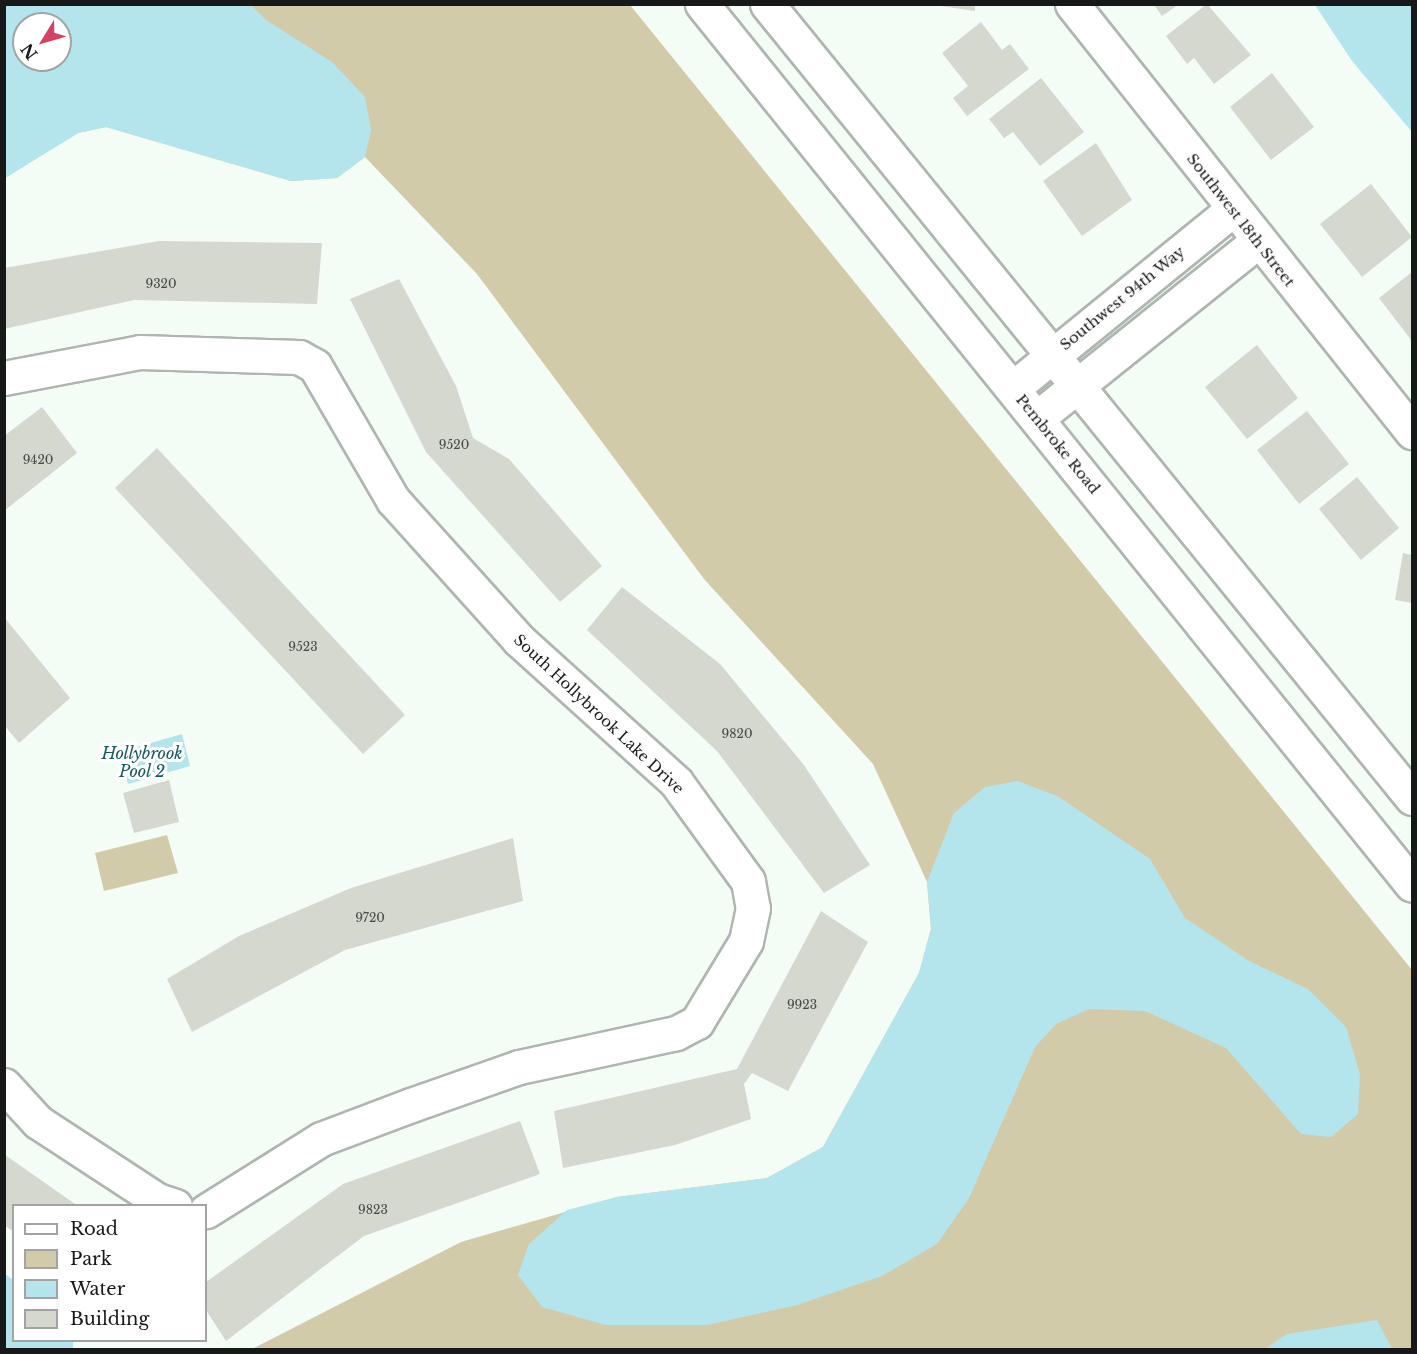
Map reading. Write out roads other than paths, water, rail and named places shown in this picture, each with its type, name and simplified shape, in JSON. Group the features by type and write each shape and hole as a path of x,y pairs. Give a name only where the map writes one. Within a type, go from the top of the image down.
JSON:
{"street":[{"name":"Pembroke Road","path":"702,4 1413,885"},
{"path":"767,4 1050,356 1413,798"},
{"name":"Southwest 18th Street","path":"1072,4 1257,242 1413,432"},
{"name":"Southwest 94th Way","path":"1013,388 1232,210"},
{"path":"1037,418 1077,389 1257,242"},
{"name":"South Hollybrook Lake Drive","path":"4,378 140,352 299,357 315,366 393,500 519,640 676,782 748,881 753,908 746,941 697,1022 676,1033 519,1067 411,1104 321,1139 207,1210"},
{"path":"4,1085 38,1122 157,1200 169,1204"}],"water":[{"path":"5,4 251,5 266,20 332,62 365,97 371,130 365,157 337,178 291,181 106,127 78,133 5,178"},
{"path":"1315,5 1412,5 1412,132 1352,61"},
{"name":"Hollybrook Pool 2","path":"182,734 190,766 128,784 119,752"},
{"path":"1018,781 1059,797 1150,859 1185,918 1249,961 1308,989 1346,1027 1360,1074 1358,1114 1331,1137 1301,1134 1226,1048 1145,1011 1089,1009 1056,1024 1035,1047 969,1198 937,1244 882,1276 797,1305 707,1325 606,1325 542,1307 518,1275 529,1244 567,1210 617,1197 767,1178 823,1147 919,973 931,929 927,882 954,813 985,787"},
{"path":"4,1273 12,1279 12,1342 73,1342 73,1349 5,1349"},
{"path":"1377,1320 1392,1349 1265,1349 1287,1334"}]}
